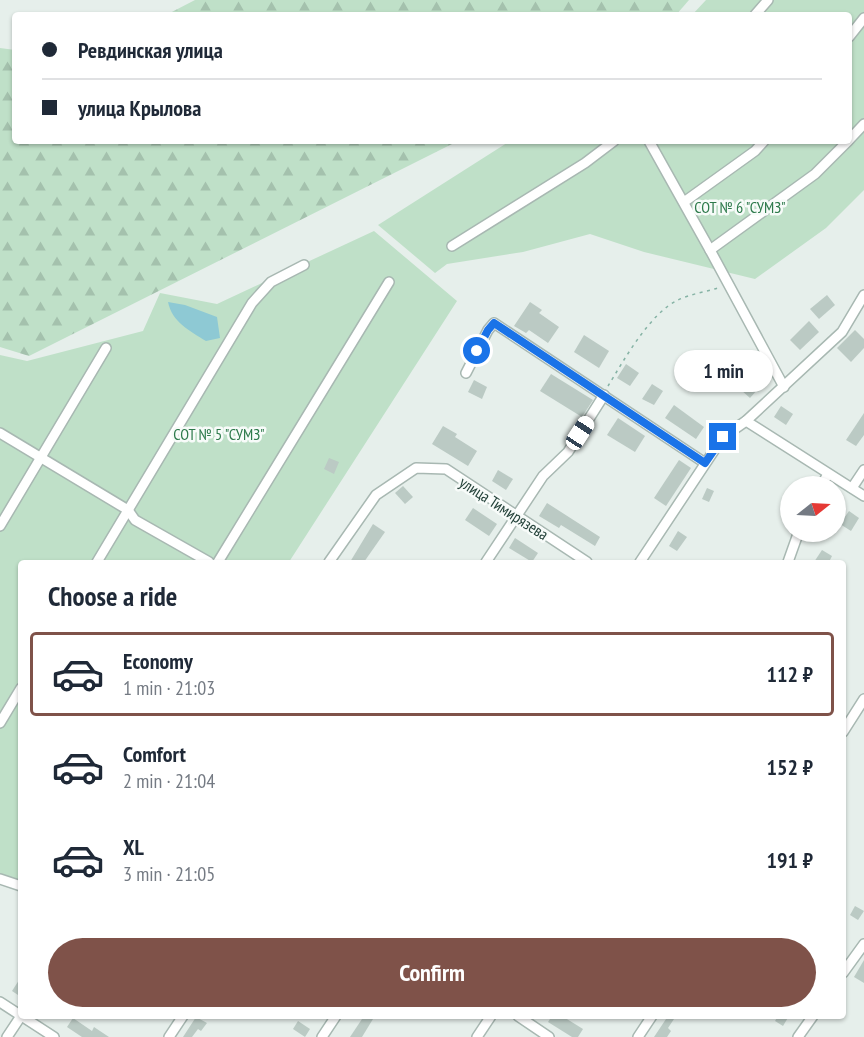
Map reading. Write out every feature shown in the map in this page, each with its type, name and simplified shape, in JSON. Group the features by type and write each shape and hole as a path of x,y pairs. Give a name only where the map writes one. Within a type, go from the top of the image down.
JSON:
{"street":[{"path":"758,12 768,0"},
{"path":"852,33 864,18"},
{"path":"852,136 864,124"},
{"path":"452,246 585,163 610,144"},
{"path":"651,144 784,387"},
{"path":"684,202 755,151 761,144"},
{"path":"710,250 815,174 844,144"},
{"path":"98,560 219,362 252,303 272,282 304,264"},
{"path":"219,560 389,282"},
{"path":"641,560 723,437 746,421 842,332 864,295"},
{"path":"466,373 488,330 494,323 705,463"},
{"path":"0,526 106,348"},
{"path":"487,560 543,476 568,452 604,395"},
{"path":"746,421 864,496"},
{"path":"0,433 128,510 135,520 205,560"},
{"name":"улица Тимирязева","path":"330,560 376,495 416,468 446,469 584,560"},
{"path":"852,488 864,470"},
{"path":"789,560 795,542"},
{"path":"0,723 18,693"},
{"path":"846,727 864,699"},
{"path":"0,879 18,885"},
{"path":"846,968 864,944"},
{"path":"0,1002 18,1014"},
{"path":"7,1037 19,1019"},
{"path":"26,1019 54,1037"},
{"path":"169,1037 181,1019"},
{"path":"322,1037 334,1019"},
{"path":"477,1037 489,1019"},
{"path":"522,1019 549,1037"},
{"path":"638,1037 650,1019"},
{"path":"798,1037 811,1019"}],"path":[{"path":"604,395 627,356 661,312 678,300 729,285"}],"green space":[{"path":"195,0 689,0 679,12 172,12"},
{"name":"СОТ № 6 \"СУМЗ\"","path":"706,0 864,0 864,190 826,228 755,279 644,252 590,234 523,252 447,264 435,273 378,225 505,144 852,144 852,12 695,12"},
{"path":"0,48 12,50 12,144 452,144 29,356 0,347"},
{"name":"СОТ № 5 \"СУМЗ\"","path":"374,231 457,301 290,560 18,560 18,890 0,882 0,355 27,361 143,331 160,293 217,304"}],"water":[{"path":"168,302 185,305 217,317 220,338 206,341 188,330 173,315"}],"building":[{"path":"827,295 835,305 819,319 810,309"},
{"path":"530,302 542,310 539,313 559,327 548,343 529,330 526,333 514,326"},
{"path":"809,321 819,332 800,350 790,340"},
{"path":"855,330 864,339 864,348 851,362 837,348"},
{"path":"584,335 609,351 599,368 574,352"},
{"path":"626,364 639,373 630,386 617,378"},
{"path":"551,374 593,400 582,417 540,391"},
{"path":"474,380 487,387 482,399 468,392"},
{"path":"749,380 758,389 750,398 741,390"},
{"path":"652,384 663,391 654,405 642,399"},
{"path":"674,405 704,427 696,439 665,418"},
{"path":"781,406 793,414 786,425 774,417"},
{"path":"864,413 864,435 856,446 846,440"},
{"path":"618,418 645,436 635,452 607,435"},
{"path":"443,426 457,434 455,437 477,451 468,466 432,444"},
{"path":"329,458 339,462 334,474 324,469"},
{"path":"679,460 691,468 666,506 654,498"},
{"path":"498,470 513,479 506,490 492,481"},
{"path":"403,486 413,497 405,504 395,493"},
{"path":"707,488 714,491 709,502 702,499"},
{"path":"547,503 600,537 595,546 561,525 559,528 539,516"},
{"path":"473,508 497,524 489,536 465,520"},
{"path":"849,511 859,518 851,531 846,528 846,515"},
{"path":"373,524 385,532 365,560 351,560"},
{"path":"678,531 687,537 677,551 669,546"},
{"path":"515,538 538,553 533,560 529,560 509,548"},
{"path":"822,550 832,556 830,560 815,560"},
{"path":"855,906 864,911 858,920 850,915"},
{"path":"864,960 864,983 854,977"},
{"path":"18,982 18,995 12,991"},
{"path":"74,1019 92,1031 94,1027 109,1037 82,1037 67,1027"},
{"path":"195,1019 207,1023 192,1037 183,1037"},
{"path":"362,1019 373,1019 362,1037 350,1037"},
{"path":"550,1019 567,1019 583,1029 578,1037 572,1037 548,1022"},
{"path":"666,1019 674,1019 668,1028 671,1031 667,1037 654,1037"},
{"path":"776,1019 787,1019 783,1026 775,1021"},
{"path":"298,1021 310,1029 305,1037 293,1029"}],"route":[{"path":"477,351 494,323 705,463 723,437"}]}
